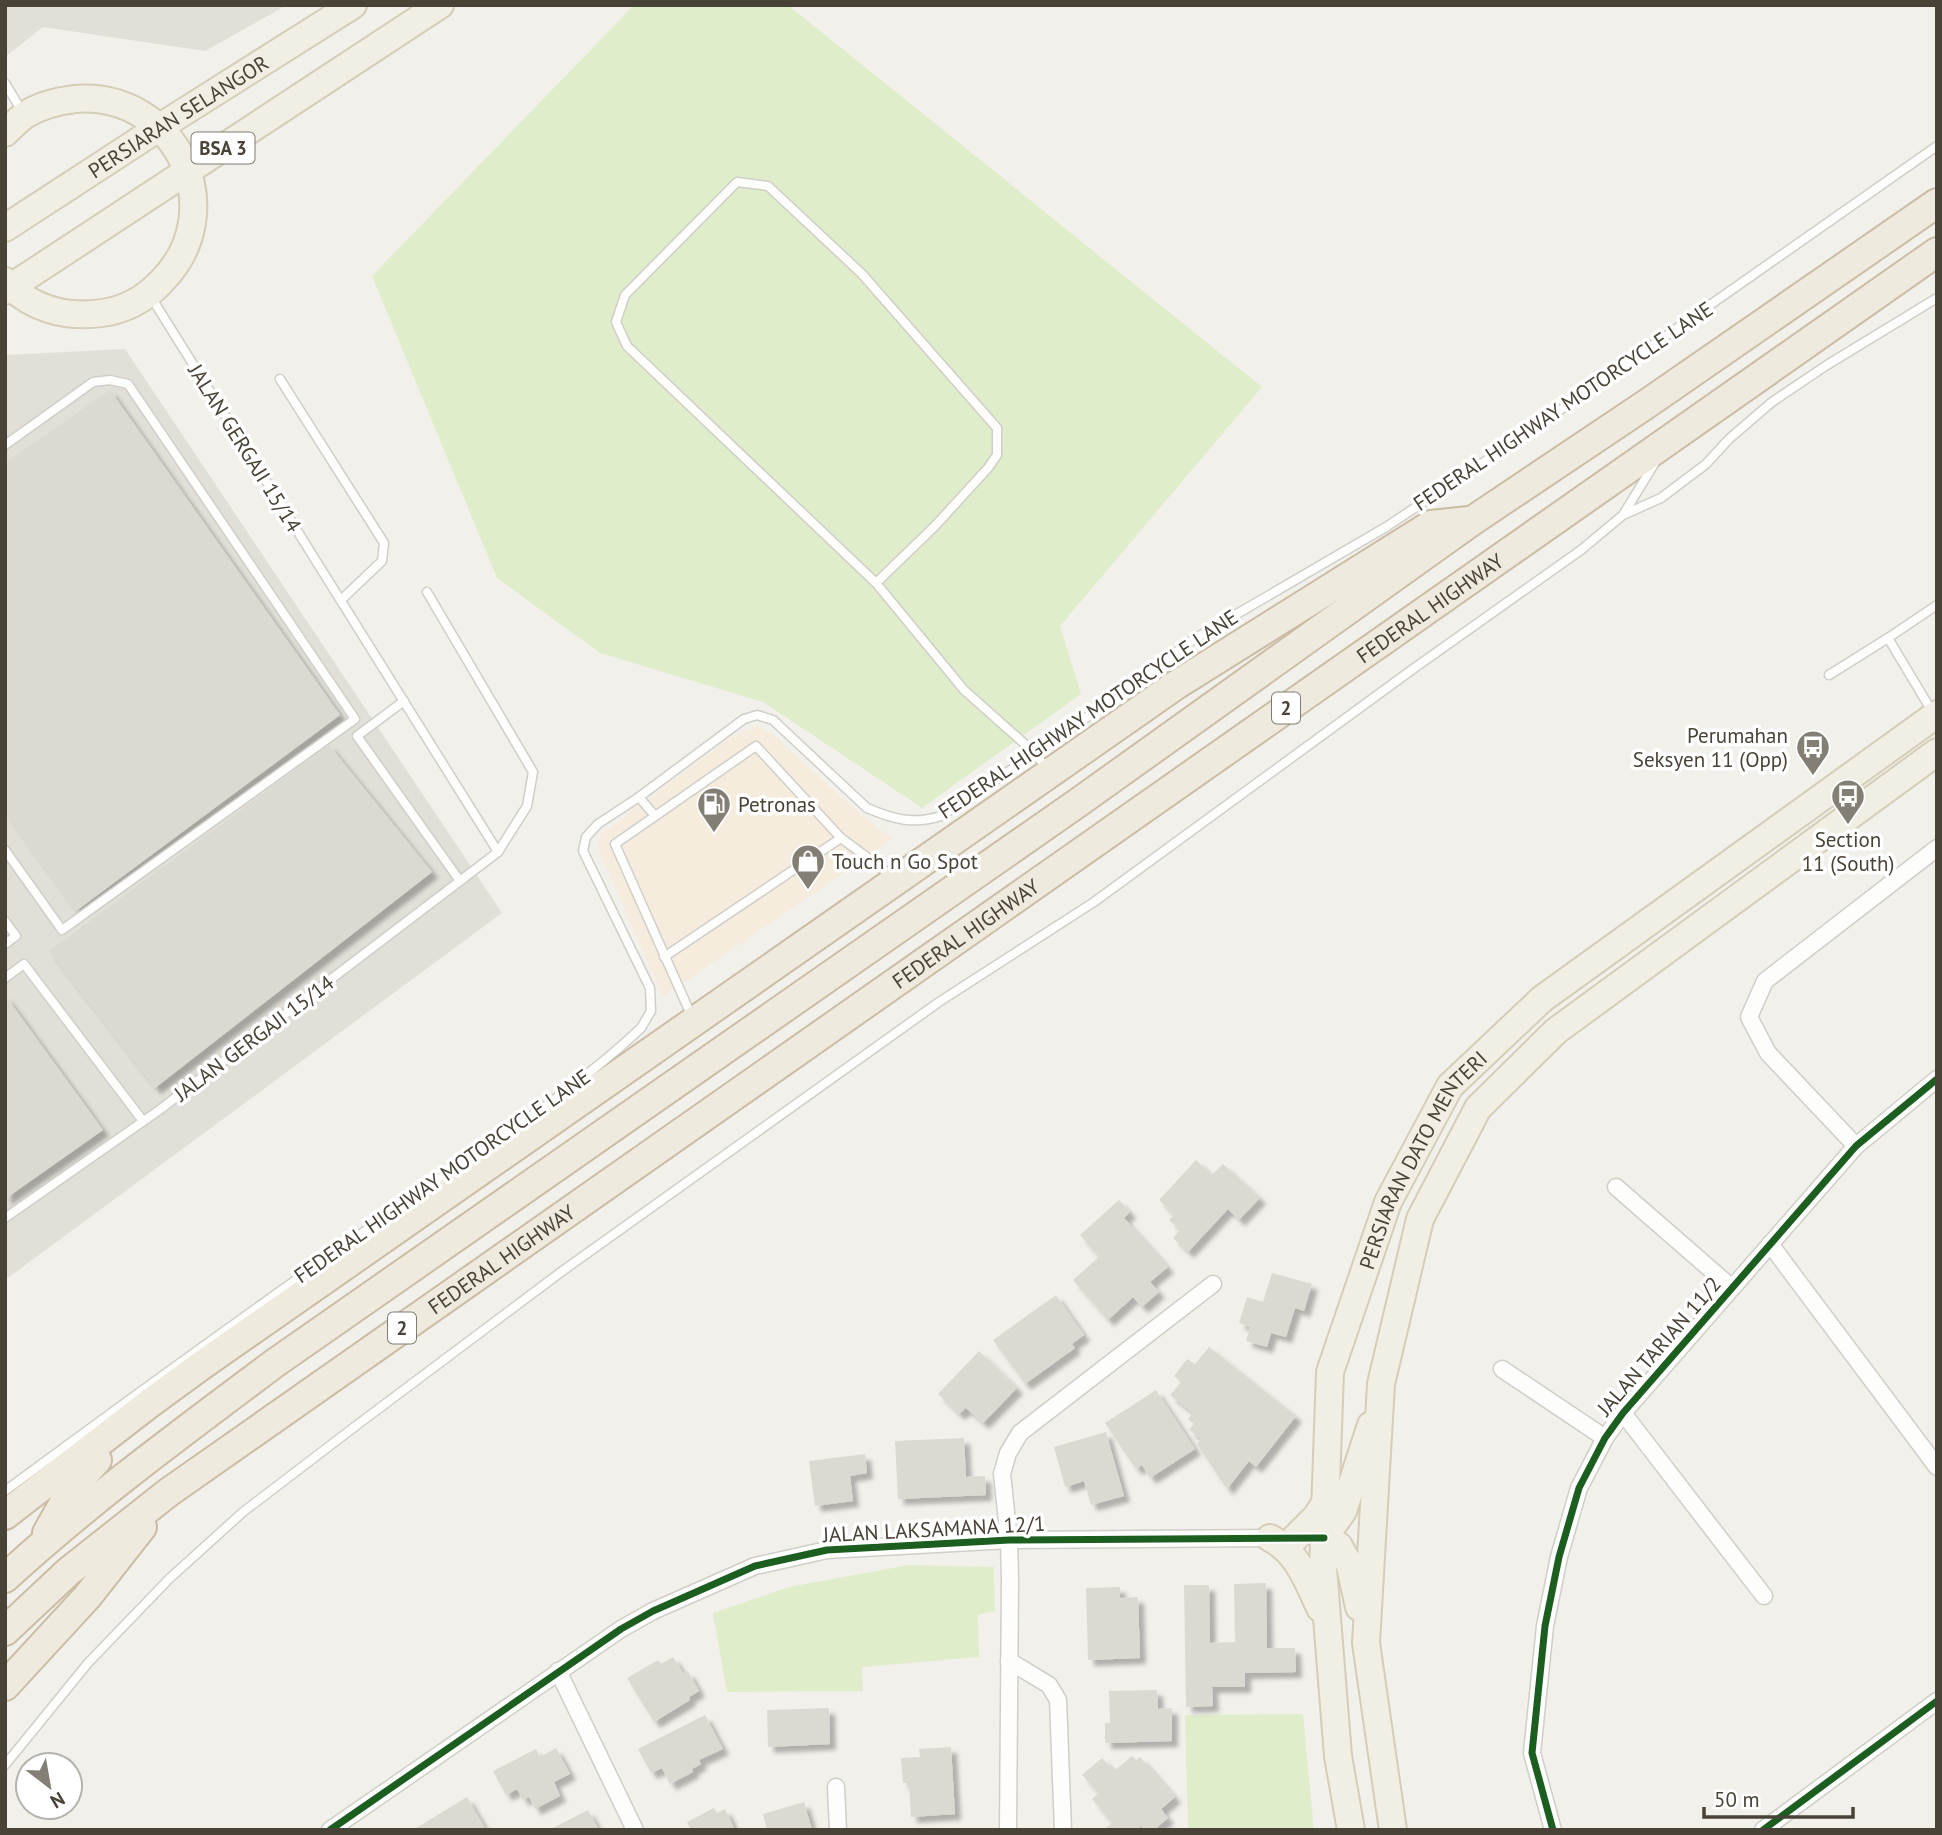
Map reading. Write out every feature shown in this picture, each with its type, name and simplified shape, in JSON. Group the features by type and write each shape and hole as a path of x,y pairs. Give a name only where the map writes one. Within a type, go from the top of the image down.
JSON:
{"highway":[{"name":"FEDERAL HIGHWAY","path":"5,1578 146,1459 275,1363 1079,802 1472,521 1660,396 1937,203"},
{"name":"FEDERAL HIGHWAY","path":"5,1631 69,1572 169,1492 1937,252"},
{"path":"5,1516 150,1403 897,879 1042,763 1175,685 1430,525 1472,521"},
{"path":"41,1545 74,1485 150,1403"},
{"path":"5,1686 88,1597 169,1492"}],"main road":[{"name":"PERSIARAN SELANGOR","path":"5,228 353,5"},
{"name":"BSA 3","path":"7,286 440,5"},
{"path":"5,133 25,115 58,101 94,98 130,107 160,127 177,147 188,171 194,205 189,239 174,270 149,295 116,312 78,316 41,308 7,286"},
{"name":"PERSIARAN DATO MENTERI","path":"1351,1830 1338,1756 1323,1569 1330,1372 1388,1202 1450,1086 1542,999 1936,715"},
{"name":"PERSIARAN DATO MENTERI","path":"1393,1830 1366,1643 1381,1384 1420,1219 1478,1108 1556,1031 1937,752"},
{"path":"1366,1643 1350,1566 1339,1546 1324,1538 1343,1511 1380,1398"},
{"path":"1325,1503 1317,1517 1282,1538 1283,1545 1304,1573 1327,1622"}],"street":[{"path":"1856,1146 1768,1052 1749,1017 1765,981 1937,848"},
{"name":"JALAN TARIAN 11/2","path":"1553,1830 1532,1753 1545,1626 1559,1557 1579,1488 1605,1438 1623,1413 1856,1146 1934,1086"},
{"path":"1616,1186 1732,1288"},
{"path":"1770,1244 1937,1467"},
{"path":"1009,1540 1002,1474 1008,1453 1020,1433 1213,1284"},
{"path":"1502,1369 1605,1438"},
{"path":"1623,1413 1764,1596"},
{"name":"JALAN LAKSAMANA 12/1","path":"341,1827 621,1629 653,1611 755,1566 827,1550 1009,1540 1324,1538"},
{"name":"JALAN LAKSAMANA 12/1","path":"1008,1830 1009,1540"},
{"path":"1009,1661 1049,1685 1058,1700 1063,1830"},
{"path":"558,1671 635,1830"},
{"path":"1763,1830 1937,1701"},
{"path":"836,1787 838,1830"}],"lane":[{"path":"5,83 25,115"},
{"name":"FEDERAL HIGHWAY MOTORCYCLE LANE","path":"5,1492 177,1363 429,1185 546,1107 641,1028 651,1011 650,988 583,851 586,837 598,824 744,719 757,715 773,720 867,808 887,817 922,822 941,816 1042,763 1194,639 1386,527 1523,436 1937,146"},
{"path":"876,583 935,526 988,468 997,455 997,428 862,274 768,186 737,183 625,295 616,322 627,346 876,583 964,690 1042,763"},
{"name":"JALAN GERGAJI 15/14","path":"149,295 498,852"},
{"path":"5,1765 88,1663 169,1579 254,1504 561,1272 939,1002 1094,902 1581,550 1623,516 1661,498 1706,464 1728,439 1772,402 1826,365 1937,298"},
{"path":"280,379 384,543 382,561 341,600"},
{"path":"5,445 93,382 110,380 128,384 355,719 62,930 5,850"},
{"path":"1623,516 1670,438"},
{"name":"JALAN GERGAJI 15/14","path":"5,1218 143,1121 498,852 527,806 533,772 427,592"},
{"path":"1829,675 1937,606"},
{"path":"1888,638 1936,715"},
{"path":"404,701 357,736 460,881"},
{"path":"694,1023 615,844 756,746 841,838 870,862 897,879"},
{"path":"639,797 655,816"},
{"path":"664,957 841,838"},
{"path":"5,920 16,936 5,944"},
{"path":"5,978 24,964 143,1121"}],"shaded area":[{"path":"5,5 287,5 205,51 43,27 5,57"},
{"path":"125,349 502,913 5,1280 5,355"},
{"path":"757,726 771,733 858,812 893,839 663,997 598,849 601,834 730,738"}],"green space":[{"path":"634,5 788,5 1262,387 1060,626 1081,694 922,808 763,702 600,653 497,578 372,276"},
{"path":"909,1565 994,1567 995,1611 978,1615 979,1657 862,1667 863,1691 727,1692 713,1613 789,1587"},
{"path":"1303,1714 1314,1830 1188,1830 1185,1715"}],"building":[{"path":"110,390 340,715 76,911 5,812 5,463"},
{"path":"329,745 432,872 155,1088 49,951"},
{"path":"5,995 103,1130 5,1199"},
{"path":"1196,1160 1212,1175 1223,1164 1260,1198 1239,1220 1228,1209 1188,1252 1173,1238 1180,1230 1169,1220 1174,1215 1159,1200"},
{"path":"1119,1200 1130,1212 1124,1218 1168,1267 1150,1282 1159,1292 1142,1307 1133,1297 1108,1320 1073,1280 1099,1257 1080,1235"},
{"path":"1272,1273 1312,1284 1304,1311 1295,1308 1286,1337 1271,1333 1267,1347 1246,1341 1250,1327 1239,1323 1247,1297 1263,1302"},
{"path":"1056,1295 1084,1335 1072,1344 1075,1348 1025,1384 993,1340"},
{"path":"1209,1347 1296,1416 1256,1467 1249,1461 1227,1489 1197,1444 1201,1439 1189,1430 1194,1424 1188,1419 1193,1413 1170,1395 1181,1382 1174,1376 1187,1359 1195,1364"},
{"path":"979,1351 1017,1388 983,1423 966,1408 959,1414 938,1394"},
{"path":"1156,1390 1195,1449 1150,1478 1142,1465 1136,1469 1105,1423"},
{"path":"1106,1432 1124,1496 1091,1505 1084,1481 1065,1487 1054,1447"},
{"path":"964,1438 966,1477 985,1476 986,1495 898,1499 895,1441"},
{"path":"865,1454 867,1473 850,1476 853,1501 815,1506 809,1461"},
{"path":"1266,1583 1267,1648 1295,1648 1296,1672 1245,1673 1245,1687 1212,1687 1213,1706 1186,1707 1184,1585 1209,1585 1210,1643 1235,1642 1234,1584"},
{"path":"1120,1587 1120,1598 1138,1597 1140,1658 1088,1660 1086,1588"},
{"path":"673,1657 684,1674 688,1671 699,1691 689,1697 690,1700 654,1722 627,1678 658,1660 661,1664"},
{"path":"1157,1690 1158,1709 1172,1708 1172,1741 1105,1743 1105,1723 1110,1723 1109,1691"},
{"path":"829,1708 830,1744 768,1747 767,1710"},
{"path":"705,1715 723,1749 699,1760 701,1764 692,1769 693,1772 670,1784 662,1768 651,1773 638,1749"},
{"path":"951,1747 955,1814 911,1817 909,1783 903,1783 901,1758 920,1757 919,1749"},
{"path":"556,1748 570,1774 554,1782 560,1796 535,1809 529,1797 523,1800 517,1789 506,1795 493,1771 536,1749 540,1757"},
{"path":"1132,1756 1136,1760 1140,1757 1175,1797 1161,1809 1168,1818 1154,1830 1144,1830 1141,1826 1137,1830 1104,1830 1112,1823 1092,1799 1099,1793 1082,1775 1102,1758 1114,1771"},
{"path":"467,1797 486,1830 413,1830"},
{"path":"804,1802 812,1830 767,1830 763,1814"},
{"path":"714,1808 717,1813 725,1809 735,1830 691,1830 687,1822"},
{"path":"588,1810 599,1830 549,1830"}],"cycle path":[{"path":"1553,1830 1532,1753 1545,1626 1559,1557 1579,1488 1605,1438 1623,1413 1856,1146 1937,1079"},
{"path":"330,1830 621,1629 653,1611 755,1566 827,1550 1009,1540 1324,1538"},
{"path":"1763,1830 1937,1701"}],"place":[{"name":"Perumahan Seksyen 11 (Opp)","path":"1813,777"},
{"name":"Section 11 (South)","path":"1848,826"},
{"name":"Petronas","path":"714,834"},
{"name":"Touch n Go Spot","path":"808,891"}]}
